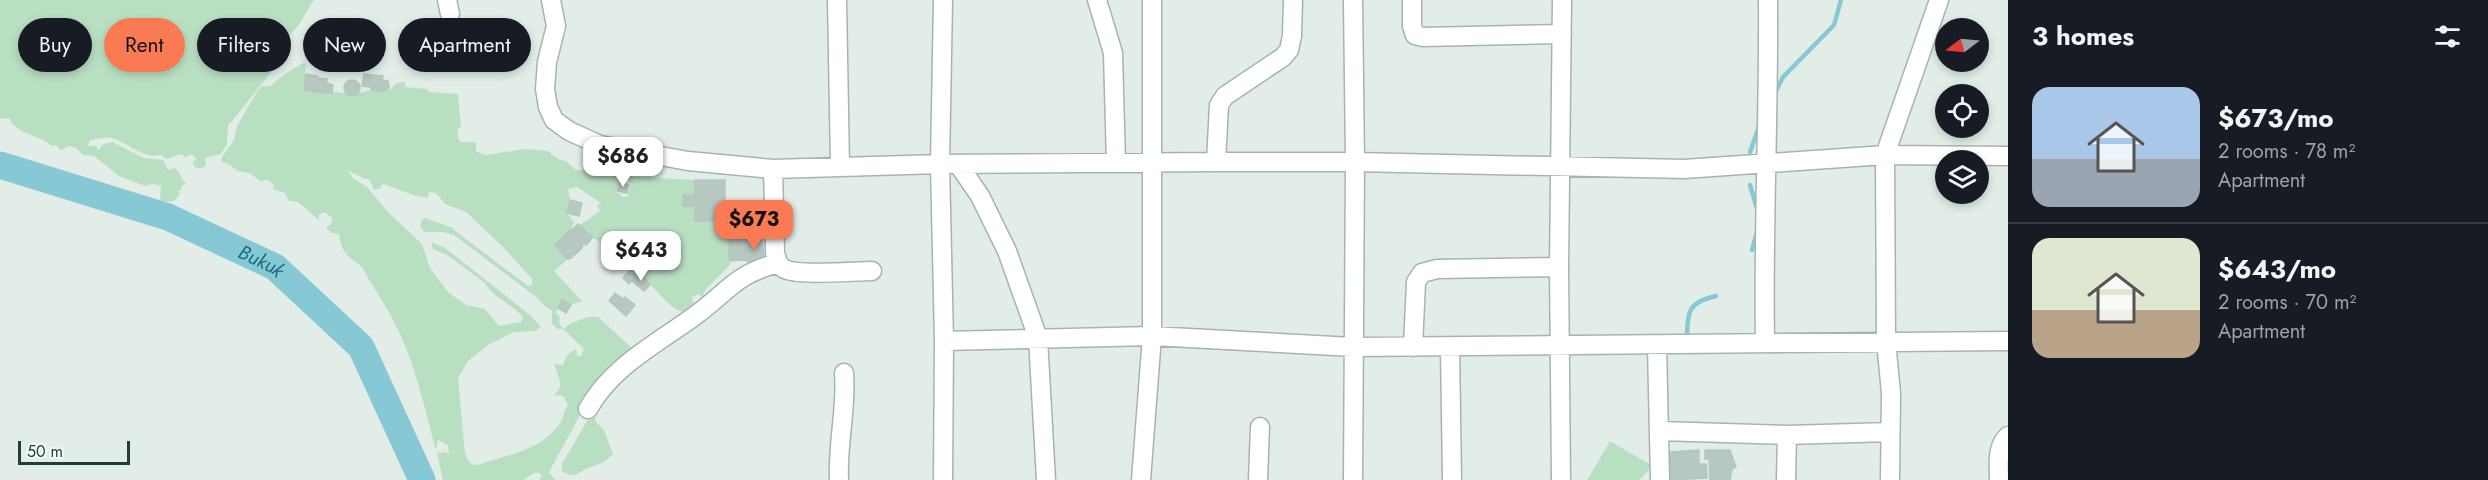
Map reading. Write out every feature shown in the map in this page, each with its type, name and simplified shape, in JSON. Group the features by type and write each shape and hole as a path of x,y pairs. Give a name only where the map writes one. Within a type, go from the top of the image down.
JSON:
{"street":[{"path":"551,0 556,26 547,62 545,89 548,107 554,120 569,131 600,145 688,161 773,169 1151,162 1355,162 1684,169 1768,165 1885,155 2008,156"},
{"path":"837,0 840,166"},
{"path":"943,0 949,164 943,480"},
{"path":"1096,0 1113,53 1116,164"},
{"path":"1141,480 1152,336 1152,0"},
{"path":"1216,162 1219,105 1225,96 1283,57 1289,50 1293,0"},
{"path":"1353,0 1355,162 1353,480"},
{"path":"1412,0 1412,26 1415,35 1423,37 1562,34"},
{"path":"1561,480 1559,267 1562,0"},
{"path":"1765,342 1763,251 1768,165 1768,0"},
{"path":"1890,480 1891,393 1886,341 1885,155 1939,0"},
{"path":"949,164 980,196 1007,251 1038,338 1046,480"},
{"path":"773,169 775,253 778,263 785,270 797,272 872,271"},
{"path":"588,409 593,399 612,378 645,349 698,314 735,281 755,269 778,263"},
{"path":"1413,346 1416,282 1422,273 1437,269 1559,267"},
{"path":"944,341 1152,336 1353,347 2008,341"},
{"path":"1657,345 1660,480"},
{"path":"1450,347 1452,480"},
{"path":"839,480 838,460 846,390 844,373"},
{"path":"1258,480 1260,427"},
{"path":"1660,431 1787,435 1890,432"},
{"path":"1786,480 1787,435"},
{"path":"1999,480 1999,456 2002,442 2008,436"}],"green space":[{"path":"0,0 314,0 291,33 291,18 197,18 197,72 271,72 228,126 227,144 221,154 205,158 206,165 203,168 193,165 193,161 197,160 192,154 186,157 180,154 167,159 160,155 147,155 111,138 91,140 87,146 96,146 99,150 102,145 112,142 144,158 163,160 168,170 175,168 186,183 181,187 181,191 178,190 180,194 174,201 160,200 161,186 153,184 145,186 119,176 94,156 83,155 76,148 69,146 62,150 57,145 52,146 17,128 9,118 0,119"},
{"path":"303,63 303,72 305,72 304,90 348,95 391,89 397,83 405,82 405,87 427,89 428,92 458,94 461,128 458,128 458,139 461,142 476,142 476,151 485,155 526,149 548,151 558,159 566,161 576,170 596,170 610,176 621,176 616,191 623,197 628,196 631,184 625,176 695,180 695,195 683,195 683,205 695,206 729,221 730,265 706,289 702,297 699,294 692,297 693,303 699,302 688,310 680,311 668,303 643,275 634,274 580,225 600,211 597,206 601,203 577,187 568,189 570,200 567,213 574,222 571,229 555,245 568,259 554,271 582,301 571,305 562,300 556,313 560,317 559,323 563,329 571,323 588,317 598,317 633,349 585,406 549,472 555,480 539,480 542,476 540,473 534,473 523,480 443,480 437,453 449,454 448,445 438,440 436,450 408,352 388,310 363,269 343,250 339,234 332,233 326,228 332,223 332,218 325,212 319,215 319,220 298,202 289,201 285,193 273,189 274,185 268,180 260,181 250,173 237,171 229,164 222,162 222,157 234,140 237,126 258,90 262,86 271,86","holes":["347,170 369,179 374,189 380,189 382,184 412,195 428,197 429,192 436,193 445,204 466,212 504,248 532,279 532,285 528,286 450,227 425,218 420,226 424,232 443,232 454,235 539,299 552,311 552,324 558,329 563,329 584,349 581,356 577,356 576,349 567,355 563,365 554,364 560,381 560,387 554,396 564,397 568,405 560,423 551,434 532,447 521,451 478,465 471,463 465,453 458,378 468,361 488,345 514,332 535,331 541,327 529,314 445,248 431,242 433,249 447,255 485,283 492,292 523,317 521,322 499,326 485,309 466,305 448,292 430,268 422,244 388,212 367,187 354,179"]},
{"path":"593,411 596,422 604,430 613,454 604,462 576,475 567,474 562,471 562,464"},
{"path":"1610,441 1653,466 1639,480 1587,480"}],"building":[{"path":"306,74 318,76 316,92 304,90"},
{"path":"364,74 373,75 371,87 362,86"},
{"path":"373,75 383,76 381,91 371,90"},
{"path":"318,78 327,79 325,93 316,92"},
{"path":"352,80 360,88 352,96 344,88"},
{"path":"383,80 388,81 389,87 381,91"},
{"path":"327,83 333,85 332,93 325,93"},
{"path":"695,180 725,180 725,204 729,204 729,221 695,221"},
{"path":"620,182 629,185 627,193 617,191"},
{"path":"683,195 695,195 695,206 683,206"},
{"path":"570,200 582,203 579,216 567,213"},
{"path":"729,204 764,204 764,234 729,235"},
{"path":"578,224 585,230 579,237 572,230"},
{"path":"571,229 579,237 562,253 555,245"},
{"path":"585,230 593,237 586,245 577,238"},
{"path":"746,234 746,252 729,252 729,235"},
{"path":"577,238 583,244 582,248 570,259 566,258 562,253"},
{"path":"746,239 762,240 764,260 751,262 744,260"},
{"path":"729,252 744,253 744,260 730,261"},
{"path":"630,270 636,276 629,284 623,278"},
{"path":"634,274 643,275 650,285 644,291 632,281 636,276"},
{"path":"615,293 623,299 616,307 609,301"},
{"path":"625,297 635,305 626,316 616,307"},
{"path":"562,300 571,305 566,313 558,308"},
{"path":"1699,450 1699,464 1706,464 1707,478 1671,480 1670,452"},
{"path":"1705,450 1730,450 1736,467 1732,469 1730,480 1710,480 1709,459 1705,459"}],"waterway":[{"path":"1774,95 1783,77 1834,25 1841,0"},
{"path":"1750,152 1760,124"},
{"name":"Bukuk","path":"0,165 168,217 275,267 361,347 422,480"},
{"path":"1750,185 1758,212"},
{"path":"1752,250 1757,232"},
{"path":"1687,336 1689,314 1692,308 1700,301 1716,296"}]}
